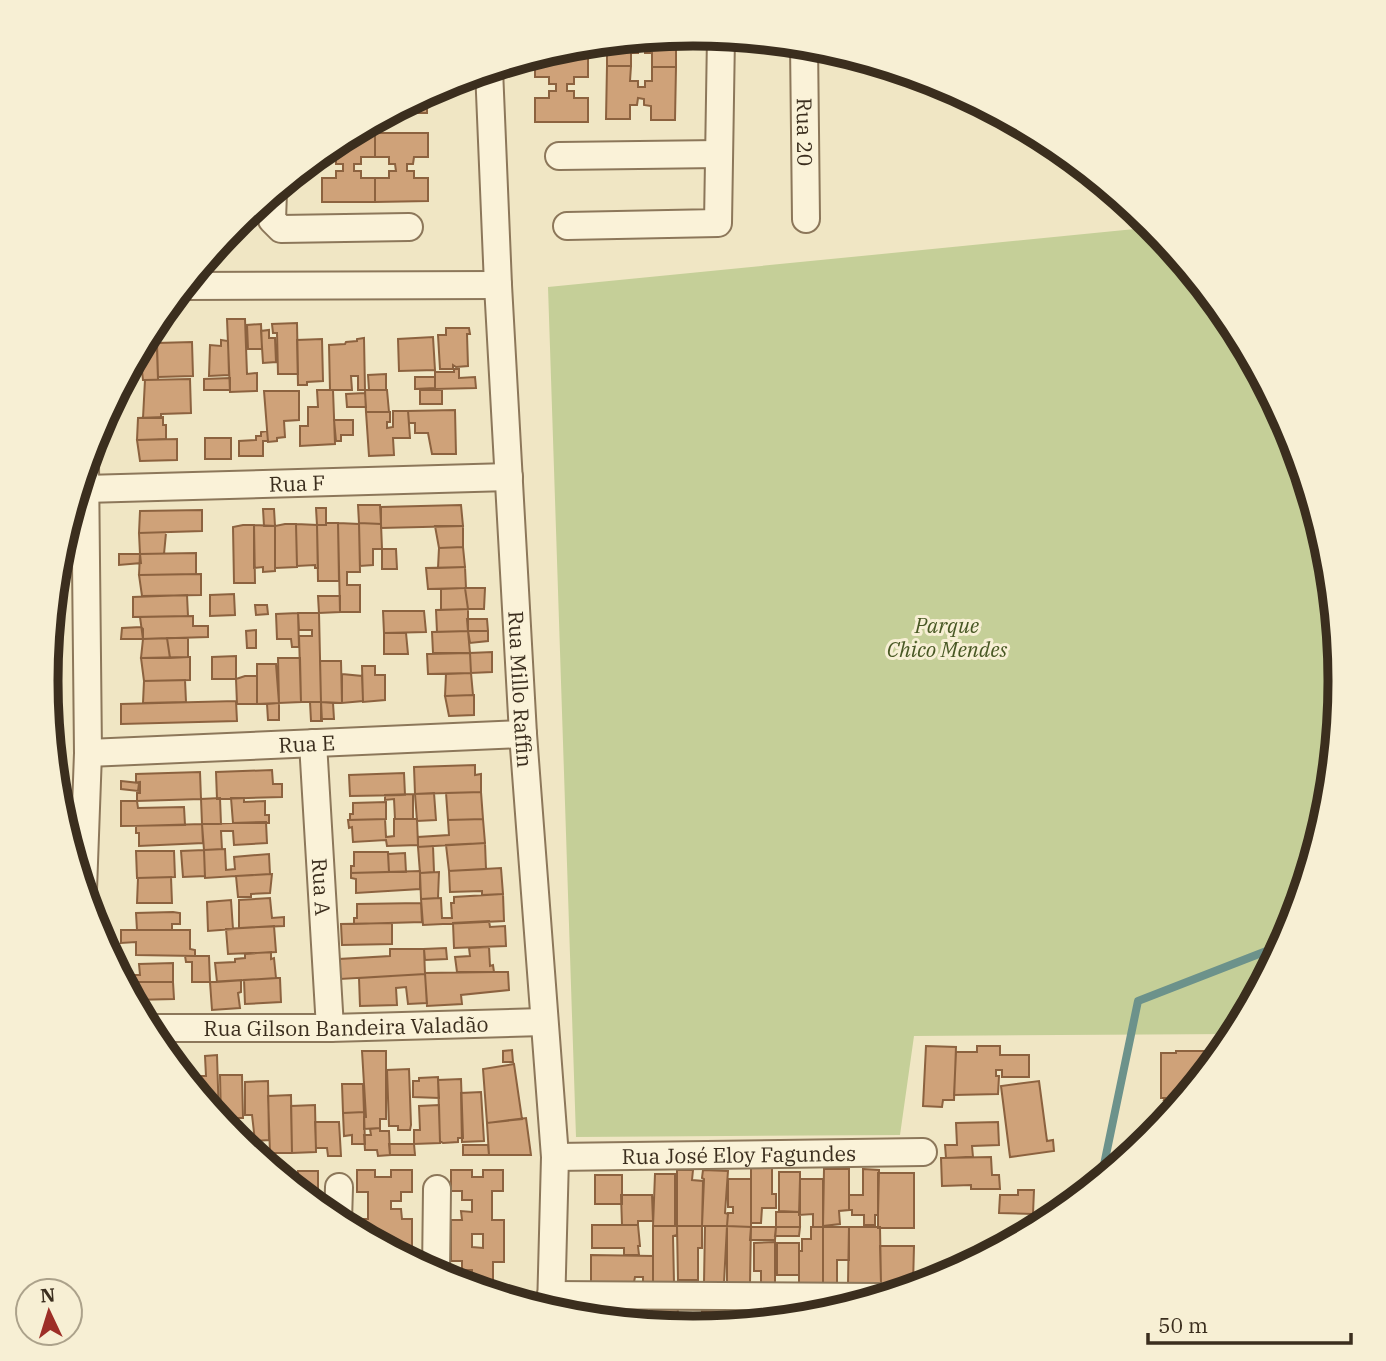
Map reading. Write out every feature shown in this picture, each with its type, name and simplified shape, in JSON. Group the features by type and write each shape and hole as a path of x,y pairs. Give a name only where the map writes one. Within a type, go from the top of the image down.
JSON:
{"street":[{"path":"567,226 718,223 721,47"},
{"name":"Rua 20","path":"804,56 806,219"},
{"name":"Rua Millo Raffin","path":"489,79 523,734 555,1157 551,1299"},
{"path":"559,156 719,154"},
{"path":"272,205 272,220 281,229 409,228"},
{"path":"196,286 498,285"},
{"name":"Rua F","path":"92,477 509,477"},
{"path":"84,859 89,753 85,498"},
{"name":"Rua E","path":"89,753 523,734"},
{"name":"Rua A","path":"313,743 330,1028"},
{"name":"Rua Gilson Bandeira Valadão","path":"162,1028 330,1028 543,1022"},
{"name":"Rua José Eloy Fagundes","path":"555,1157 923,1152"},
{"path":"338,1207 339,1187"},
{"path":"436,1261 437,1189"},
{"path":"568,1303 841,1298"}],"green space":[{"name":"Parque Chico Mendes","path":"1139,229 1170,262 1197,294 1243,363 1280,437 1306,516 1316,557 1327,639 1327,722 1323,763 1306,845 1280,924 1243,998 1220,1034 914,1036 900,1135 576,1137 548,287"}],"building":[{"path":"676,46 676,67 652,67 652,53 645,53 645,48"},
{"path":"638,48 638,53 631,53 631,66 607,66 607,52"},
{"path":"588,55 588,77 574,77 574,84 567,84 567,91 574,91 574,98 588,98 588,122 535,122 535,98 549,98 549,91 556,91 556,84 549,84 549,77 535,77 535,66"},
{"path":"607,66 631,66 630,81 638,81 638,87 645,87 645,81 652,81 652,67 676,67 675,120 651,120 651,106 644,105 644,99 638,98 637,105 630,105 630,119 606,119"},
{"path":"427,104 427,113 408,113"},
{"path":"375,133 428,133 428,157 414,157 413,164 407,164 407,171 414,171 414,178 428,178 428,201 375,202 375,178 389,178 389,171 396,171 395,164 389,164 389,157 375,157"},
{"path":"375,133 375,157 361,157 361,164 354,164 354,171 361,171 361,178 375,178 375,202 322,202 322,178 336,178 336,171 343,171 343,164 336,164 334,157"},
{"path":"227,319 245,319 247,374 257,373 257,391 230,392"},
{"path":"297,323 298,374 278,374 277,333 273,333 272,324"},
{"path":"261,324 262,349 248,349 247,325"},
{"path":"446,328 469,328 468,366 453,365 453,369 440,369 438,335 446,335"},
{"path":"269,330 269,338 275,338 276,362 263,363 261,331"},
{"path":"433,337 435,370 399,371 398,339"},
{"path":"364,338 365,390 358,390 358,376 351,376 352,390 330,390 329,345 345,344"},
{"path":"322,339 323,381 298,385 297,340"},
{"path":"221,340 228,341 229,375 209,376 210,345 221,346"},
{"path":"192,342 193,376 158,377 157,343"},
{"path":"157,350 158,380 143,380 142,371 139,371 151,351"},
{"path":"454,369 459,369 459,378 475,377 476,388 435,389 435,372 454,372"},
{"path":"386,374 386,390 369,390 368,375"},
{"path":"415,377 435,377 435,388 415,389"},
{"path":"230,378 230,390 204,390 204,379"},
{"path":"190,379 191,413 161,414 161,418 143,418 145,380"},
{"path":"317,390 333,390 335,444 300,446 300,426 308,426 308,407 318,407"},
{"path":"365,390 387,390 389,412 366,412"},
{"path":"420,390 442,390 442,404 420,404"},
{"path":"264,391 299,391 299,420 284,421 285,437 277,438 277,441 268,442"},
{"path":"365,393 366,407 347,407 346,394"},
{"path":"455,410 456,454 432,454 428,433 415,433 415,423 409,423 408,411"},
{"path":"393,411 408,411 410,438 393,438 394,455 369,456 366,412 390,412 387,428 393,427"},
{"path":"163,417 166,439 137,440 138,418"},
{"path":"334,420 353,420 353,435 341,435 341,441 336,441"},
{"path":"267,431 268,441 263,441 263,456 239,456 239,441 256,440 256,436"},
{"path":"205,438 231,438 231,459 205,459"},
{"path":"177,439 177,460 140,461 137,440"},
{"path":"358,505 380,505 381,524 359,523"},
{"path":"461,505 463,526 381,528 381,507"},
{"path":"316,508 326,508 326,525 317,525"},
{"path":"263,509 274,509 275,526 264,526"},
{"path":"202,510 202,531 139,533 140,511"},
{"path":"338,523 339,581 318,581 317,525"},
{"path":"338,523 359,524 360,572 347,572 347,585 360,585 360,612 340,612"},
{"path":"359,523 381,524 382,549 373,549 373,565 360,566"},
{"path":"296,524 297,567 275,568 275,526"},
{"path":"296,524 317,525 318,568 315,568 315,565 297,566"},
{"path":"254,525 255,583 234,583 233,527"},
{"path":"254,525 275,526 275,571 263,572 263,567 254,568"},
{"path":"435,526 463,526 463,547 439,548"},
{"path":"139,533 166,533 164,554 140,554"},
{"path":"463,547 465,567 438,568 439,548"},
{"path":"382,549 396,549 397,569 382,569"},
{"path":"196,553 196,574 139,575 140,554"},
{"path":"119,554 140,554 141,563 119,565"},
{"path":"465,567 466,588 428,589 426,568"},
{"path":"201,574 201,595 142,596 139,575"},
{"path":"465,588 468,609 441,610 441,589"},
{"path":"465,588 485,588 484,609 468,609"},
{"path":"234,594 235,615 210,616 210,595"},
{"path":"187,595 188,616 133,617 133,597"},
{"path":"318,596 340,596 340,612 319,613"},
{"path":"255,605 267,605 268,614 256,615"},
{"path":"468,609 468,631 437,632 436,610"},
{"path":"383,611 424,611 426,632 384,633"},
{"path":"298,613 319,613 321,702 301,702 299,636 312,636 312,630 299,630"},
{"path":"298,613 299,647 292,647 291,639 277,639 276,614"},
{"path":"193,616 193,626 208,626 208,637 143,639 140,617"},
{"path":"467,619 487,619 488,631 468,631"},
{"path":"141,627 143,639 121,639 122,628"},
{"path":"256,630 256,648 247,648 246,631"},
{"path":"468,631 488,631 488,641 470,643"},
{"path":"468,631 470,653 433,653 432,632"},
{"path":"384,633 406,633 408,654 384,654"},
{"path":"167,638 188,638 188,657 170,658"},
{"path":"167,638 170,658 141,658 143,639"},
{"path":"492,652 492,672 471,673 470,653"},
{"path":"470,653 471,673 428,674 427,654"},
{"path":"236,656 236,679 212,679 212,657"},
{"path":"190,657 190,680 144,681 141,658"},
{"path":"278,658 300,658 301,702 279,703"},
{"path":"320,661 341,661 342,703 321,702"},
{"path":"257,664 276,664 279,703 257,704"},
{"path":"362,666 375,666 375,675 385,675 385,700 363,702"},
{"path":"471,673 473,695 445,696 446,674"},
{"path":"342,674 362,676 363,701 342,703"},
{"path":"257,676 257,704 237,704 236,679"},
{"path":"185,680 186,702 143,703 144,681"},
{"path":"474,695 474,715 449,716 445,696"},
{"path":"236,701 237,721 121,724 121,704"},
{"path":"310,702 321,702 322,721 311,721"},
{"path":"321,702 333,703 334,719 321,719"},
{"path":"279,703 279,720 268,720 267,704"},
{"path":"475,765 475,775 481,774 481,792 415,794 414,767"},
{"path":"272,770 273,784 282,784 282,797 217,799 216,772"},
{"path":"200,772 201,799 137,801 140,782 136,783 136,774"},
{"path":"404,773 405,795 350,796 349,775"},
{"path":"121,781 139,783 138,791 121,789"},
{"path":"481,792 483,819 448,820 446,793"},
{"path":"434,793 436,820 417,821 415,794"},
{"path":"413,794 413,819 395,819 394,799 385,800 385,795"},
{"path":"220,798 221,824 202,824 201,799"},
{"path":"231,798 244,798 244,802 265,801 265,815 269,815 269,823 233,823"},
{"path":"121,801 137,801 138,808 184,807 185,825 121,826"},
{"path":"386,802 386,819 350,820 353,803"},
{"path":"385,819 386,837 394,836 394,819 417,819 418,845 387,846 386,840 353,842 352,827 349,828 348,820"},
{"path":"483,819 485,843 418,847 418,837 449,835 448,820"},
{"path":"266,822 267,843 234,845 233,831 221,831 222,849 204,850 202,824"},
{"path":"202,824 203,843 139,846 136,826"},
{"path":"485,843 486,869 449,871 446,845"},
{"path":"433,846 434,872 420,873 418,847"},
{"path":"225,849 226,870 235,869 234,857 269,854 270,874 205,878 204,850"},
{"path":"204,850 205,876 183,877 181,851"},
{"path":"136,851 174,851 175,877 137,878"},
{"path":"354,852 388,852 389,872 351,873"},
{"path":"405,853 406,872 389,872 388,854"},
{"path":"501,868 503,894 482,895 482,891 450,892 449,871"},
{"path":"420,871 420,889 356,893 356,879 351,878 351,873"},
{"path":"439,872 438,898 421,899 420,873"},
{"path":"272,874 270,893 238,897 236,876"},
{"path":"171,877 172,903 137,903 138,878"},
{"path":"503,894 504,921 423,925 421,899 441,898 442,918 452,918 451,903 454,903 454,897"},
{"path":"270,898 272,918 284,917 284,926 239,928 239,900"},
{"path":"231,900 233,929 208,931 207,902"},
{"path":"421,903 422,922 354,924 357,904"},
{"path":"136,913 180,913 180,924 172,924 172,930 137,930"},
{"path":"489,921 490,927 505,926 506,946 454,948 453,923"},
{"path":"392,923 392,944 342,945 341,924"},
{"path":"274,926 276,952 228,954 226,929"},
{"path":"121,930 190,930 190,949 195,950 195,956 136,955 136,942 121,943"},
{"path":"489,947 490,966 493,965 494,972 457,972 455,957 470,956 469,948"},
{"path":"446,948 447,959 425,960 424,949"},
{"path":"390,949 424,949 425,974 340,979 339,959 390,956"},
{"path":"271,952 276,978 217,982 215,963 235,962 235,959 245,958 245,954"},
{"path":"185,956 209,956 210,982 192,982 192,962 186,962"},
{"path":"173,963 173,982 134,982 132,975 140,975 139,964"},
{"path":"508,972 509,990 461,995 462,1004 427,1006 425,973"},
{"path":"425,974 427,1003 408,1004 406,987 396,988 397,1005 360,1006 359,978"},
{"path":"280,978 281,1002 245,1004 244,980"},
{"path":"241,980 241,992 238,993 240,1008 212,1010 210,982"},
{"path":"134,982 173,982 174,999 144,1000"},
{"path":"926,1046 956,1047 954,1100 943,1100 942,1107 923,1106"},
{"path":"977,1046 1000,1046 1000,1055 1029,1055 1029,1077 1002,1077 1002,1070 996,1070 996,1076 999,1076 998,1094 954,1095 956,1052 977,1052"},
{"path":"512,1050 513,1062 503,1062 503,1051"},
{"path":"362,1051 386,1051 386,1119 380,1119 380,1128 364,1129 366,1117"},
{"path":"1208,1051 1169,1100 1164,1100 1165,1098 1161,1098 1161,1053"},
{"path":"217,1055 218,1102 197,1076 206,1076 205,1056"},
{"path":"514,1064 522,1119 487,1123 483,1069"},
{"path":"409,1069 411,1125 410,1130 398,1130 398,1126 389,1126 387,1070"},
{"path":"220,1075 242,1075 243,1118 233,1118 221,1104"},
{"path":"438,1077 439,1098 413,1097 413,1081"},
{"path":"461,1079 463,1138 458,1138 458,1142 443,1143 440,1141 438,1080"},
{"path":"268,1081 269,1140 255,1140 252,1115 245,1115 245,1082"},
{"path":"1039,1081 1047,1141 1053,1140 1054,1151 1010,1157 1001,1086"},
{"path":"342,1084 363,1084 364,1112 343,1113"},
{"path":"481,1092 484,1141 462,1142 461,1093"},
{"path":"291,1095 292,1153 270,1153 268,1096"},
{"path":"315,1105 316,1152 292,1153 291,1106"},
{"path":"439,1105 440,1143 414,1144 414,1130 420,1130 419,1106"},
{"path":"364,1112 365,1144 352,1144 352,1135 344,1136 343,1113"},
{"path":"526,1118 531,1155 489,1155 487,1123"},
{"path":"315,1122 339,1122 341,1156 328,1156 327,1148 316,1148"},
{"path":"998,1122 999,1145 972,1146 973,1157 946,1158 945,1145 957,1145 956,1123"},
{"path":"380,1128 380,1131 389,1131 390,1155 378,1156 377,1150 365,1150 364,1135 371,1135 370,1129"},
{"path":"389,1144 414,1144 415,1155 390,1155"},
{"path":"463,1145 488,1145 489,1155 463,1155"},
{"path":"991,1157 992,1175 999,1175 1000,1189 971,1189 971,1185 942,1186 941,1158"},
{"path":"751,1168 772,1168 772,1194 776,1194 776,1208 762,1208 761,1223 751,1223"},
{"path":"824,1169 849,1169 849,1210 839,1211 840,1224 823,1226"},
{"path":"863,1169 879,1170 878,1215 875,1215 875,1225 864,1225 864,1215 852,1215 852,1210 849,1210 849,1195 863,1195"},
{"path":"357,1170 375,1170 375,1177 391,1177 391,1170 412,1170 412,1192 401,1192 401,1201 391,1201 391,1209 401,1209 402,1219 412,1219 412,1250 358,1219 368,1219 368,1192 357,1192"},
{"path":"451,1170 472,1170 472,1177 483,1177 483,1170 503,1170 503,1191 492,1191 492,1220 504,1220 504,1262 493,1262 493,1283 472,1275 472,1270 462,1270 462,1261 451,1261 451,1220 462,1220 461,1211 472,1212 472,1200 462,1200 462,1191 451,1191","holes":["472,1234 483,1234 483,1248 472,1247"]},
{"path":"677,1170 693,1170 692,1180 703,1181 702,1226 677,1226"},
{"path":"703,1170 728,1171 725,1213 728,1214 727,1226 702,1226"},
{"path":"298,1171 318,1171 318,1192 306,1184 298,1178"},
{"path":"779,1172 800,1172 800,1212 779,1211"},
{"path":"878,1173 914,1173 914,1228 878,1228"},
{"path":"655,1174 675,1174 675,1226 653,1226"},
{"path":"595,1175 622,1175 622,1204 595,1204"},
{"path":"728,1179 751,1179 751,1227 727,1226 728,1213 733,1213 733,1207 728,1207"},
{"path":"800,1179 823,1179 823,1227 813,1227 813,1214 799,1215"},
{"path":"1018,1190 1034,1190 1033,1214 999,1213 1000,1195 1018,1195"},
{"path":"621,1195 652,1195 653,1221 622,1225"},
{"path":"776,1212 800,1212 800,1227 776,1227"},
{"path":"592,1225 638,1225 639,1255 624,1255 624,1248 592,1248"},
{"path":"653,1226 677,1226 677,1235 673,1236 674,1283 653,1283"},
{"path":"677,1226 702,1226 702,1248 698,1248 698,1280 678,1280"},
{"path":"705,1226 727,1226 724,1283 704,1283"},
{"path":"727,1226 751,1227 750,1283 727,1283"},
{"path":"751,1227 776,1227 775,1240 750,1240"},
{"path":"776,1227 800,1227 799,1236 775,1236"},
{"path":"811,1227 823,1227 823,1284 799,1284 799,1251 802,1251 802,1239 811,1239"},
{"path":"823,1227 849,1227 849,1260 837,1260 837,1284 823,1284"},
{"path":"849,1227 880,1227 881,1284 848,1284"},
{"path":"775,1242 775,1284 761,1283 761,1271 754,1271 754,1243"},
{"path":"777,1243 799,1243 799,1275 777,1275"},
{"path":"880,1246 914,1246 913,1276 889,1284 881,1284"},
{"path":"591,1255 653,1256 653,1283 643,1282 643,1277 635,1277 634,1282 591,1282"},
{"path":"631,1307 652,1307 652,1314 610,1310 631,1310"},
{"path":"652,1307 678,1307 678,1315 652,1314"},
{"path":"754,1308 775,1308 775,1310 754,1312"},
{"path":"702,1311 727,1311 727,1314 702,1316"},
{"path":"727,1311 750,1312 750,1313 727,1314"}],"waterway":[{"path":"1104,1164 1138,1001 1268,951"}]}
